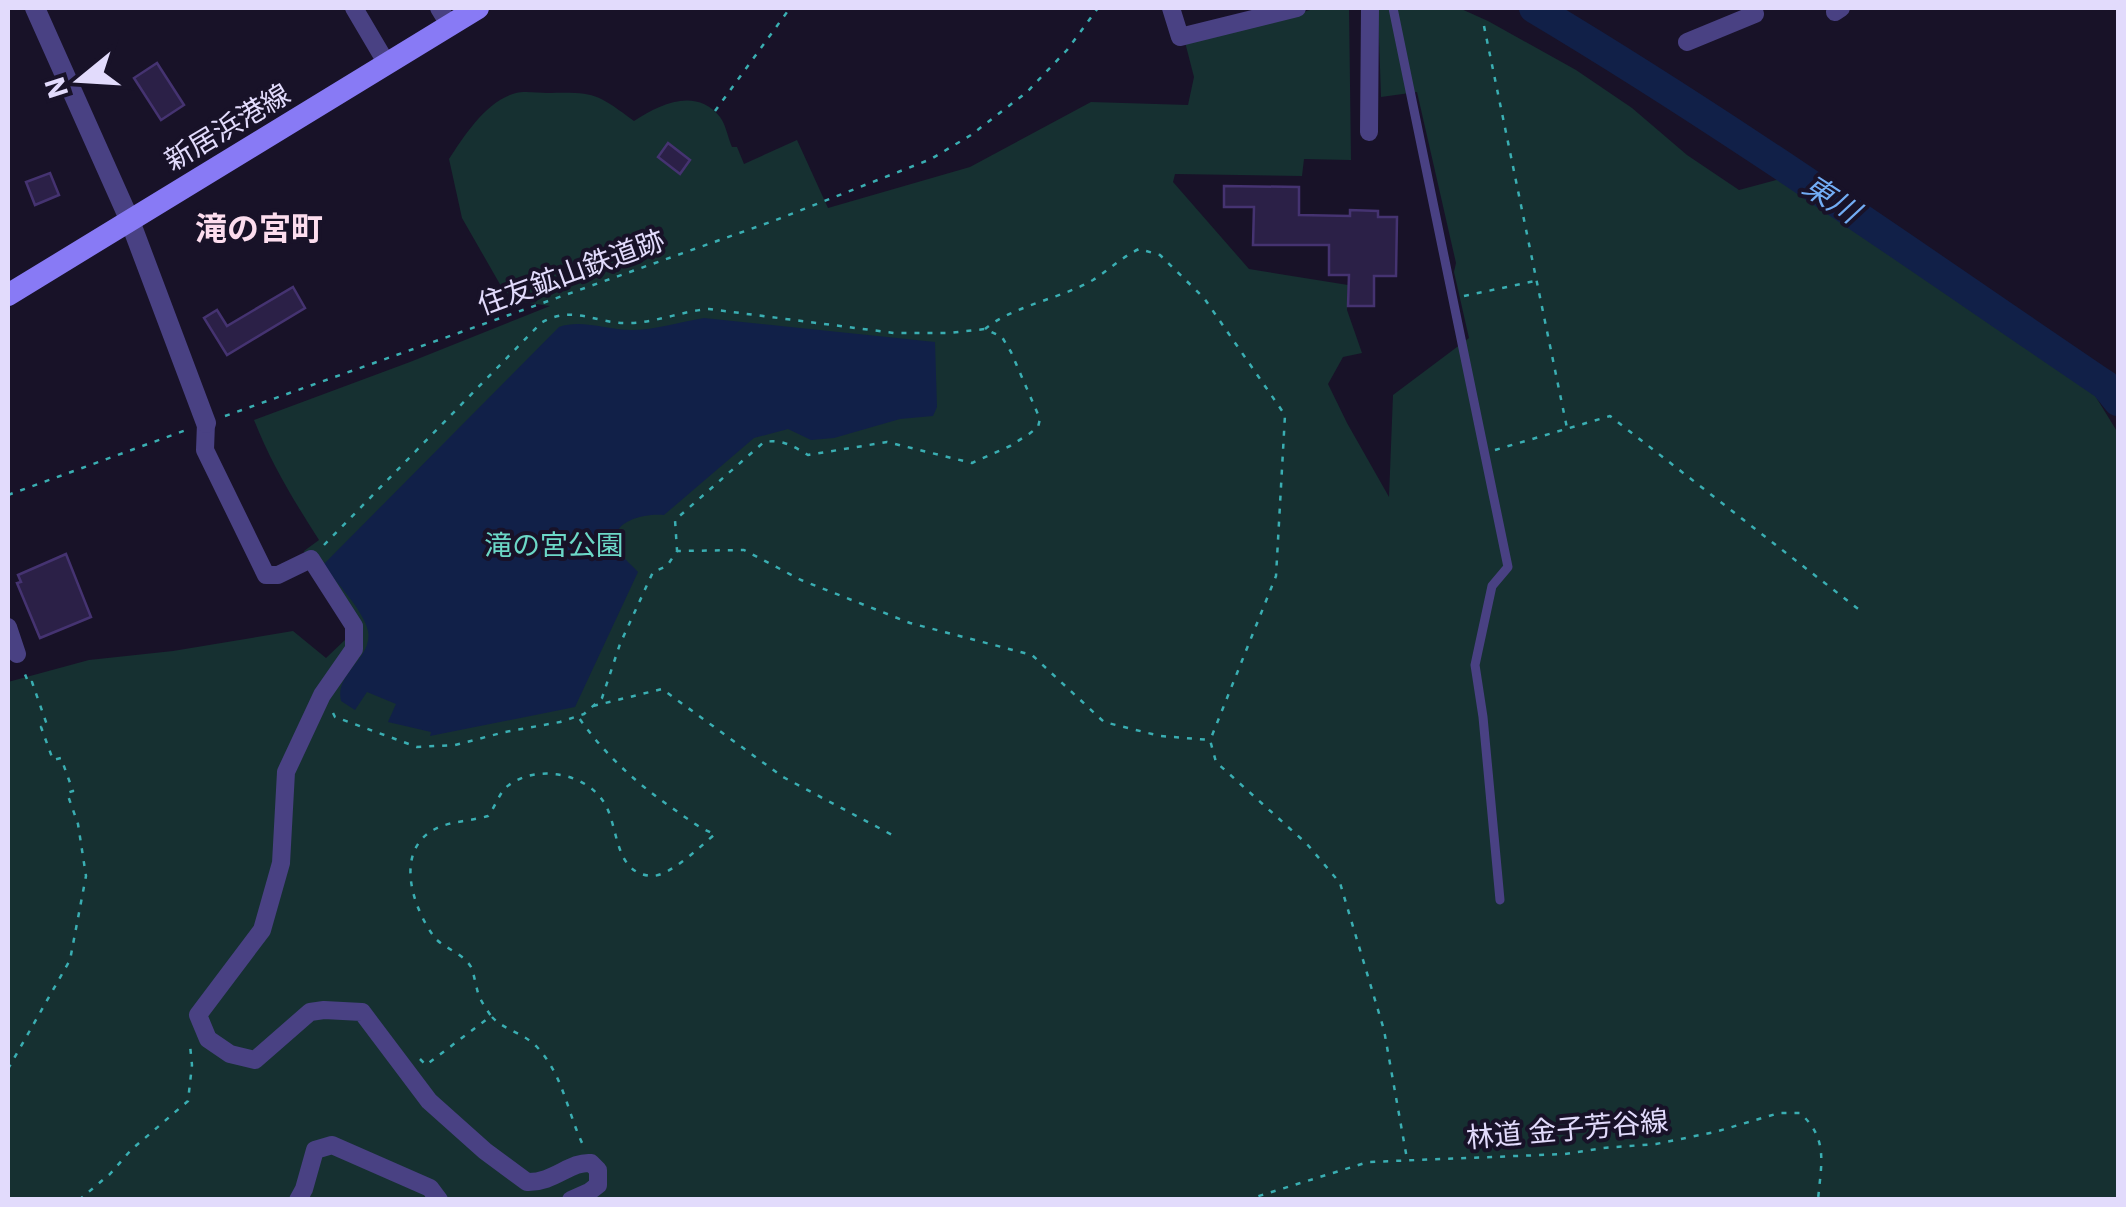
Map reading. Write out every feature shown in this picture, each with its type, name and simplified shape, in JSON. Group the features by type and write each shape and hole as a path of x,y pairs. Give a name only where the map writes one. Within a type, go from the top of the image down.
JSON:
{"main road":[{"name":"新居浜港線","path":"8,296 388,64 444,17 478,8"}],"street":[{"path":"35,8 130,221 206,422 205,450 266,574 278,576 311,559 354,626 354,649 322,695 286,772 282,863 262,930 198,1015 208,1039 230,1054 254,1060 310,1012 362,1012 430,1101 485,1151 528,1182 557,1176 582,1162 589,1162 598,1170 598,1185 570,1200"},
{"path":"354,8 388,64"},
{"path":"1171,8 1180,37 1297,8"},
{"path":"1369,132 1370,8"},
{"path":"1687,42 1755,14 1753,8"},
{"path":"8,628 17,654"},
{"path":"298,1200 315,1150 332,1144 430,1188 439,1200"}],"lane":[{"path":"1394,8 1508,567 1492,586 1475,665 1500,900"}],"path":[{"path":"715,111 790,8"},
{"name":"住友鉱山鉄道跡","path":"8,495 758,227 931,160 1027,92 1051,69 1098,8"},
{"path":"1484,26 1567,429"},
{"path":"985,329 997,319 1057,298 1094,279 1139,249 1160,255 1204,298 1286,415 1276,576 1210,740 1216,762 1307,844 1340,883 1384,1030 1407,1160"},
{"path":"1453,299 1536,281"},
{"path":"311,559 550,318 572,314 632,323 708,309 894,333 985,329 1002,337 1040,419 1030,434 972,462 887,442 808,455 791,444 764,442 675,520 677,551 667,566 653,572 620,644 602,698 584,714 454,745 417,748 335,717"},
{"path":"1485,454 1610,416 1862,612"},
{"path":"677,551 744,550 801,580 910,623 1032,655 1104,722 1160,736 1210,740"},
{"path":"8,1069 70,960 86,876 78,824 67,793 73,791 61,758 53,760 42,727 46,725 40,705 17,654"},
{"path":"593,706 662,689 783,778 896,837"},
{"path":"577,716 644,789 715,834 670,870 649,876 638,872 628,866 605,804 593,790 579,781 547,772 507,786 488,816 432,831 411,862 418,910 438,942 471,967 479,998 491,1016 529,1039 557,1073 589,1162"},
{"path":"416,1054 426,1065 491,1016"},
{"path":"79,1200 188,1101 190,1040 203,1027"},
{"name":"林道 金子芳谷線","path":"1246,1200 1368,1162 1565,1154 1656,1144 1715,1132 1778,1112 1800,1113 1812,1124 1822,1147 1818,1200"}],"green space":[{"name":"滝の宮公園","path":"1318,8 1349,8 1351,160 1304,159 1302,176 1175,174 1173,182 1249,269 1348,285 1347,310 1362,353 1343,357 1328,384 1389,497 1393,395 1469,338 1417,92 1381,97 1378,8 1459,8 1576,70 1739,190 1787,177 2091,389 2118,433 2118,1199 8,1200 8,682 89,660 293,631 326,658 346,639 346,625 315,580 304,551 319,540 284,482 254,420 550,306 515,301 501,286 462,218 449,159 486,111 505,97 523,92 594,96 634,121 666,104 700,103 720,117 744,164 797,140 828,208 970,167 1091,102 1188,105 1194,77 1185,42"}],"water":[{"path":"704,318 935,342 937,407 933,416 900,419 834,438 811,440 788,429 754,438 664,515 648,515 623,524 616,537 617,546 638,572 575,707 430,736 431,732 388,722 396,704 367,692 355,710 341,701 343,682 365,650 368,631 355,606 323,565 559,327 576,324 640,330"}],"building":[{"path":"157,63 184,105 161,120 134,78"},
{"path":"668,143 690,160 680,174 658,157"},
{"path":"50,173 59,195 35,205 26,182"},
{"path":"1224,186 1299,187 1299,215 1350,216 1350,210 1378,211 1378,217 1397,217 1396,276 1374,276 1374,306 1348,306 1349,275 1329,275 1329,245 1253,245 1254,207 1224,207"},
{"path":"293,287 305,308 227,355 204,318 217,310 227,326"},
{"path":"66,554 91,617 40,638 17,583 21,582 18,575"}],"waterway":[{"name":"東川","path":"1534,8 1822,192 2105,385 2118,401"}],"district":[{"name":"滝の宮町","path":"259,229"}]}
